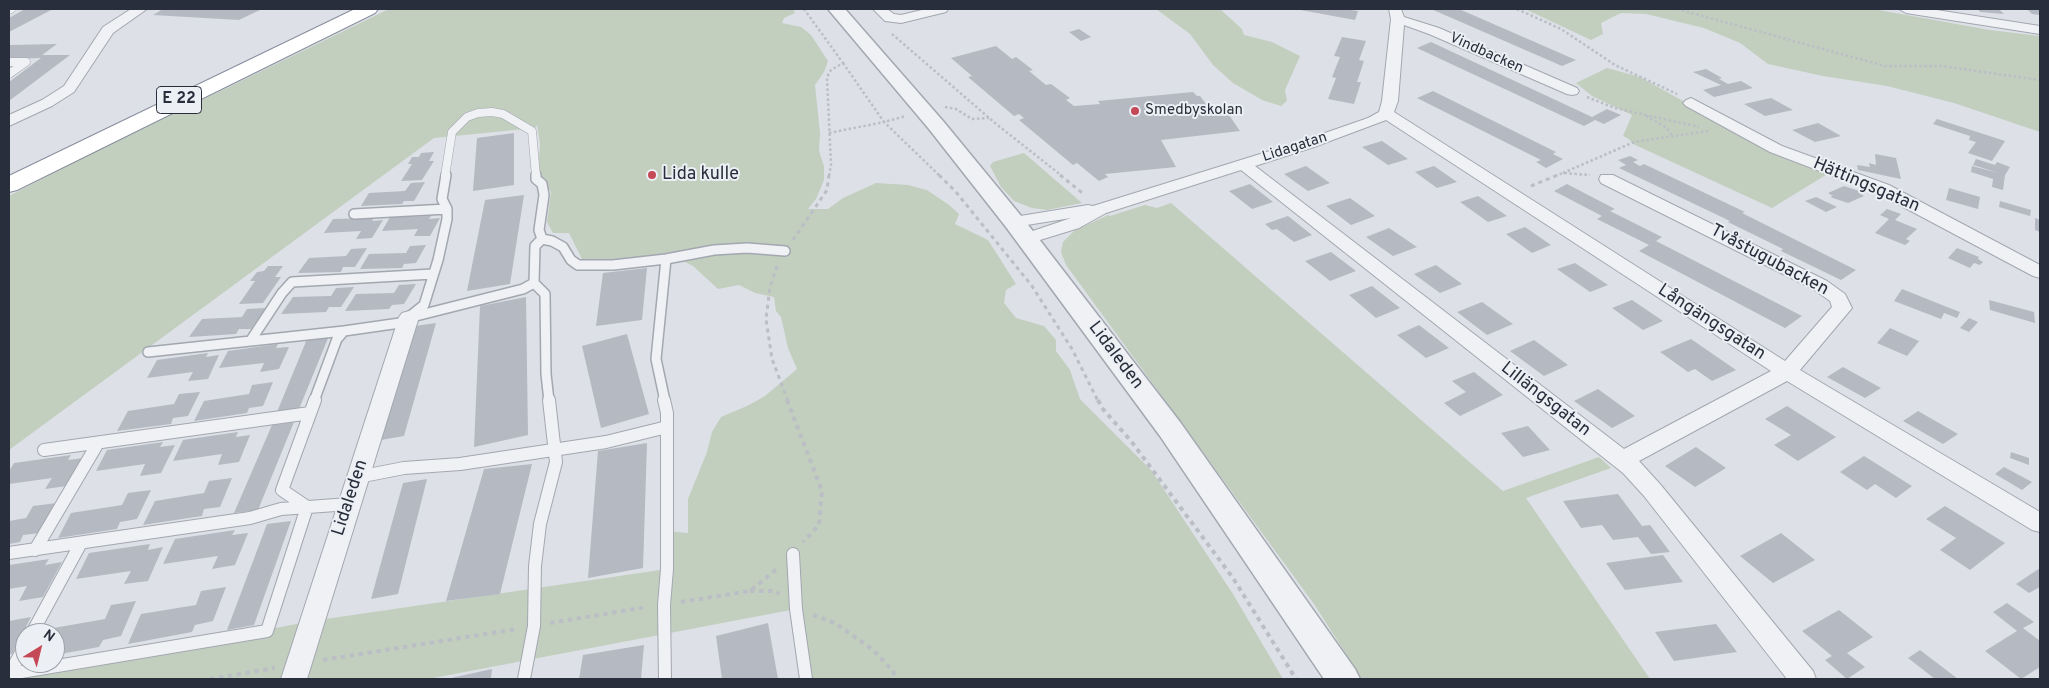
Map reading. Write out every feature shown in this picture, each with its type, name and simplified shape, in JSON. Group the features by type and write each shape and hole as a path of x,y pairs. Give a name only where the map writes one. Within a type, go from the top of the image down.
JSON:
{"highway":[{"name":"E 22","path":"9,165 338,9"},
{"name":"E 22","path":"9,185 369,9"},
{"path":"292,30 309,19"}],"street":[{"path":"9,121 48,103 69,88 108,30 140,9"},
{"name":"Lidaleden","path":"821,9 869,48"},
{"name":"Lidaleden","path":"836,9 936,125 1021,230 1170,429 1343,679"},
{"path":"879,9 890,18 901,19 940,9"},
{"path":"1906,9 2040,30"},
{"path":"1386,114 1390,101 1397,14"},
{"name":"Vindbacken","path":"1397,14 1572,91"},
{"name":"Hättingsgatan","path":"1690,103 1776,149 1883,189 2040,272"},
{"name":"Lidagatan","path":"1021,230 1073,224 1100,209 1347,131 1386,114"},
{"name":"Långängsgatan","path":"1386,114 1787,372 2040,523"},
{"name":"Lillängsgatan","path":"1244,165 1622,460 1652,490 1803,679"},
{"name":"Tvåstugubacken","path":"1607,179 1820,285 1838,298 1842,308 1787,372 1622,460"},
{"name":"Lidaleden","path":"294,679 408,320"}],"lane":[{"path":"9,62 26,62 9,74"},
{"path":"408,320 424,305 448,219 447,209 442,199 452,132 467,118 478,113 492,112 503,114 532,131 536,179 542,184 544,195 539,230 542,239"},
{"path":"354,214 447,209"},
{"path":"542,239 552,241 563,247 571,260 578,265 613,265 666,259 714,250 747,248 785,251"},
{"path":"524,679 534,626 535,566 540,524 556,462 546,374 545,294 534,283 535,246 542,239"},
{"path":"665,679 664,605 667,569 667,413 656,359 666,259"},
{"path":"251,340 282,293 292,282 433,274"},
{"path":"148,352 344,331 408,320 523,289 534,283"},
{"path":"307,507 282,490 337,339 344,331"},
{"path":"44,450 310,413"},
{"path":"358,477 404,468 460,464 606,442 667,427"},
{"path":"35,550 98,443"},
{"path":"9,553 250,518 281,509 349,504"},
{"path":"9,674 267,631 307,507"},
{"path":"37,623 81,543"},
{"path":"793,554 796,609 806,679"}],"path":[{"path":"1517,9 1561,29 1615,65 1648,79 1690,103"},
{"path":"1677,9 1885,66 1941,66 2040,80"},
{"path":"886,29 989,118 1086,196"},
{"path":"843,63 884,122 956,192 1032,286 1072,348 1102,408 1131,441 1232,578 1296,679"},
{"path":"1563,174 1634,142 1709,130 1615,108 1572,91"},
{"path":"937,109 956,109 972,119 989,118"},
{"path":"1640,114 1666,127 1673,137"},
{"path":"829,133 910,115"},
{"path":"1512,195 1553,176 1563,174 1581,174 1607,179"},
{"path":"750,591 775,590 796,609 835,623 872,649 893,671 895,679"}],"green space":[{"path":"389,9 793,9 795,13 784,18 782,23 801,27 811,35 828,61 824,72 815,85 820,133 819,151 824,166 824,180 816,199 808,209 828,209 843,198 876,183 908,185 927,190 949,205 959,214 955,224 988,240 1016,284 1006,290 1004,303 1016,318 1044,326 1056,340 1056,351 1070,370 1080,399 1151,470 1233,594 1283,679 812,679 796,609 428,679 9,679 40,673 65,673 65,668 312,621 667,569 667,531 688,533 688,499 707,452 712,432 721,417 765,396 797,369 788,348 781,317 776,311 774,297 755,293 739,285 718,289 693,266 681,260 583,261 569,233 553,233 547,222 551,192 538,173 540,144 537,125 535,128 434,138 9,450 9,196 95,152"},
{"path":"1156,9 1220,9 1242,29 1244,35 1272,42 1300,56 1285,90 1287,101 1281,106 1262,100 1233,83 1213,65 1190,34"},
{"path":"1525,9 1873,9 1990,30 2040,36 2040,132 1954,103 1887,86 1823,76 1768,64 1740,43 1704,28 1646,14 1621,13 1601,23 1603,34 1591,40"},
{"path":"1607,68 1640,77 1683,101 1829,173 1772,208 1633,144 1623,136 1632,115 1592,96 1576,83"},
{"path":"1024,153 1082,203 1047,210 1032,208 1014,201 1001,187 990,166 993,162"},
{"path":"1171,203 1503,491 1599,457 1611,468 1526,498 1650,679 1362,679 1314,604 1066,265 1061,252 1063,242 1074,231 1108,215 1145,205 1157,208"}],"building":[{"path":"25,9 53,9 9,32 9,18"},
{"path":"163,9 262,9 239,20 153,15"},
{"path":"1295,9 1343,9 1358,11 1355,20"},
{"path":"1431,9 1459,9 1576,60 1562,66"},
{"path":"1978,9 1999,9 2004,14 1980,12"},
{"path":"2027,9 2040,9 2040,15 2032,14"},
{"path":"1079,29 1091,37 1081,41 1069,32"},
{"path":"1342,37 1366,41 1359,60 1364,61 1357,82 1361,82 1354,104 1328,99 1336,78 1332,77 1340,57 1334,56"},
{"path":"1431,42 1592,117 1607,109 1621,115 1604,124 1595,120 1584,126 1417,48"},
{"path":"57,44 42,55 70,55 9,101 9,82 41,58 9,59 9,45"},
{"path":"996,46 1012,59 1016,57 1033,70 1029,71 1046,85 1051,84 1070,98 1066,100 1074,106 1100,104 1098,101 1193,92 1200,96 1206,104 1210,104 1218,116 1229,115 1240,131 1161,140 1176,167 1105,174 1108,177 1099,181 1077,163 1073,165 1019,120 1024,118 1019,114 1014,116 968,77 972,76 951,58"},
{"path":"1706,69 1722,78 1719,79 1728,84 1741,81 1753,88 1714,97 1703,90 1721,85 1693,72"},
{"path":"1433,91 1556,152 1553,154 1563,159 1546,168 1536,162 1541,160 1417,98"},
{"path":"1771,98 1793,110 1765,116 1744,104"},
{"path":"1937,119 2005,141 1992,161 1968,153 1976,142 1969,140 1970,136 1933,124"},
{"path":"1818,123 1841,136 1815,142 1792,130"},
{"path":"514,133 514,185 473,191 477,138"},
{"path":"1382,141 1408,159 1388,165 1362,147"},
{"path":"434,152 429,161 434,161 422,180 401,181 412,164 408,164 412,157 419,157 421,153"},
{"path":"1875,154 1896,158 1901,179 1858,170 1857,165 1870,167 1869,163 1876,165"},
{"path":"1630,156 1638,160 1633,162 1640,166 1644,164 1745,212 1742,213 1856,270 1841,280 1781,251 1783,249 1728,222 1730,221 1619,168 1626,165 1618,160"},
{"path":"1976,159 1995,165 1997,162 2010,167 2005,175 2003,190 1992,187 1993,179 1971,172 1972,166 1999,173 1973,165"},
{"path":"1306,166 1330,183 1308,191 1284,174"},
{"path":"1434,166 1457,182 1437,188 1415,172"},
{"path":"425,182 414,201 404,201 402,204 361,206 369,193 405,191 411,183"},
{"path":"1250,184 1273,202 1252,209 1229,191"},
{"path":"1567,184 1615,209 1610,211 1662,237 1656,241 1802,316 1785,328 1639,251 1649,245 1597,219 1602,216 1554,191"},
{"path":"1844,186 1862,192 1859,193 1864,196 1848,203 1830,197 1833,196 1828,193"},
{"path":"1949,188 1980,197 1978,209 1946,200"},
{"path":"524,195 510,284 467,291 485,200"},
{"path":"1478,196 1507,216 1488,222 1460,202"},
{"path":"1816,197 1837,207 1826,212 1805,201"},
{"path":"1350,198 1375,216 1351,225 1326,206"},
{"path":"2000,201 2031,210 2030,216 1999,207"},
{"path":"1887,209 1901,214 1895,220 1917,229 1906,239 1910,241 1905,245 1875,233 1889,219 1880,215"},
{"path":"431,216 429,219 440,218 430,236 414,236 418,229 382,231 390,217"},
{"path":"1288,216 1312,235 1294,242 1277,229 1272,230 1265,224"},
{"path":"374,218 372,221 383,220 372,238 356,239 361,231 324,233 333,219"},
{"path":"2035,218 2040,220 2040,232 2035,230"},
{"path":"1525,227 1551,245 1532,253 1506,234"},
{"path":"1389,228 1417,247 1393,256 1366,237"},
{"path":"426,245 416,263 404,264 402,268 360,269 369,254 406,253 410,246"},
{"path":"367,248 355,267 343,267 341,272 298,273 309,258 346,256 351,249"},
{"path":"1957,248 1979,257 1978,259 1983,262 1980,265 1974,263 1970,268 1948,258"},
{"path":"1331,252 1356,271 1330,281 1305,261"},
{"path":"1575,263 1608,285 1590,292 1557,269"},
{"path":"1436,265 1462,284 1440,293 1414,274"},
{"path":"268,266 283,266 275,277 281,277 263,303 239,304 255,281 250,281 257,272 264,271"},
{"path":"647,268 642,320 596,326 603,273"},
{"path":"416,284 404,304 392,305 389,309 345,311 356,294 394,293 399,285"},
{"path":"1372,286 1400,308 1376,318 1349,295"},
{"path":"354,287 341,307 329,307 326,312 281,314 293,297 331,296 336,288"},
{"path":"1902,289 1960,312 1957,318 1944,313 1941,319 1894,301"},
{"path":"526,297 528,435 474,447 480,306"},
{"path":"1632,300 1663,321 1643,330 1612,308"},
{"path":"1989,300 2034,312 2035,323 1990,310"},
{"path":"1482,302 1513,324 1487,335 1457,312"},
{"path":"266,308 251,329 239,329 236,334 189,337 202,319 242,317 247,309"},
{"path":"1969,318 1978,322 1969,332 1960,328"},
{"path":"436,323 404,436 381,440 415,326"},
{"path":"1419,325 1449,348 1426,358 1397,335"},
{"path":"1890,328 1919,341 1907,356 1877,343"},
{"path":"627,334 649,414 601,428 582,346"},
{"path":"329,336 299,409 277,412 307,339"},
{"path":"1691,339 1736,370 1712,381 1695,369 1688,372 1660,352"},
{"path":"1534,340 1568,365 1544,376 1510,351"},
{"path":"278,344 276,348 289,347 279,369 260,372 264,363 219,368 228,351"},
{"path":"208,353 206,357 219,355 208,379 188,381 193,372 147,378 157,360"},
{"path":"1843,367 1881,388 1865,398 1827,377"},
{"path":"1474,372 1503,395 1460,416 1444,403 1466,392 1452,381"},
{"path":"273,382 263,406 249,408 247,413 194,421 204,401 249,394 252,385"},
{"path":"1598,389 1635,416 1612,428 1574,401"},
{"path":"200,392 188,416 173,418 171,424 117,431 128,411 174,404 179,394"},
{"path":"1787,406 1836,437 1798,461 1774,445 1791,435 1765,419"},
{"path":"1918,411 1958,434 1943,444 1903,421"},
{"path":"294,422 258,510 234,513 272,425"},
{"path":"1528,426 1550,450 1523,457 1501,433"},
{"path":"238,432 236,437 250,435 239,462 218,465 222,454 173,461 183,440"},
{"path":"163,442 160,447 175,445 161,473 140,476 145,464 96,471 107,450"},
{"path":"647,443 643,568 588,578 598,451"},
{"path":"1696,447 1726,468 1695,487 1665,466"},
{"path":"2011,452 2029,458 2029,465 2010,458"},
{"path":"71,455 68,460 83,458 67,486 45,489 52,478 9,484 9,471 14,463"},
{"path":"1864,456 1912,486 1896,498 1875,484 1867,490 1840,472"},
{"path":"532,464 500,594 446,601 484,469"},
{"path":"2004,467 2032,482 2022,490 1995,474"},
{"path":"232,478 220,507 204,509 202,516 143,525 155,501 204,493 209,481"},
{"path":"427,479 398,594 371,599 403,483"},
{"path":"151,490 137,519 120,522 117,529 58,538 71,513 122,505 128,493"},
{"path":"1618,494 1642,526 1650,525 1670,552 1651,554 1638,537 1613,540 1602,525 1581,528 1563,501"},
{"path":"57,503 40,533 23,535 20,542 9,544 9,521 26,518 33,506"},
{"path":"1945,506 2005,543 1970,570 1940,550 1956,538 1926,519"},
{"path":"291,521 254,625 227,630 267,524"},
{"path":"235,530 232,535 248,533 235,565 212,569 218,556 163,564 175,539"},
{"path":"1781,533 1815,560 1773,583 1740,556"},
{"path":"150,544 148,550 163,547 148,581 124,584 131,571 76,579 89,553"},
{"path":"1663,555 1683,582 1625,590 1606,563"},
{"path":"49,559 45,565 62,562 43,597 19,601 27,586 9,589 9,565"},
{"path":"2040,568 2040,587 2029,593 2016,584"},
{"path":"226,587 213,621 195,625 192,632 128,644 141,614 196,605 201,591"},
{"path":"136,601 121,636 103,640 99,647 65,653 65,626 105,619 111,605"},
{"path":"2007,603 2034,622 2023,628 2040,641 2040,667 2021,679 1985,651 2017,631 1993,612"},
{"path":"1839,610 1873,637 1847,653 1865,667 1847,679 1825,660 1832,656 1802,631"},
{"path":"31,617 28,623 15,623 15,648 12,654 9,654 9,621"},
{"path":"768,623 778,679 722,679 716,636"},
{"path":"1716,624 1737,652 1674,661 1655,632"},
{"path":"644,645 641,679 579,679 583,655"},
{"path":"1920,650 1958,679 1935,679 1908,658"},
{"path":"492,669 491,679 451,679 451,678"}],"place":[{"name":"Smedbyskolan","path":"1135,111"},
{"name":"Lida kulle","path":"652,175"}]}
